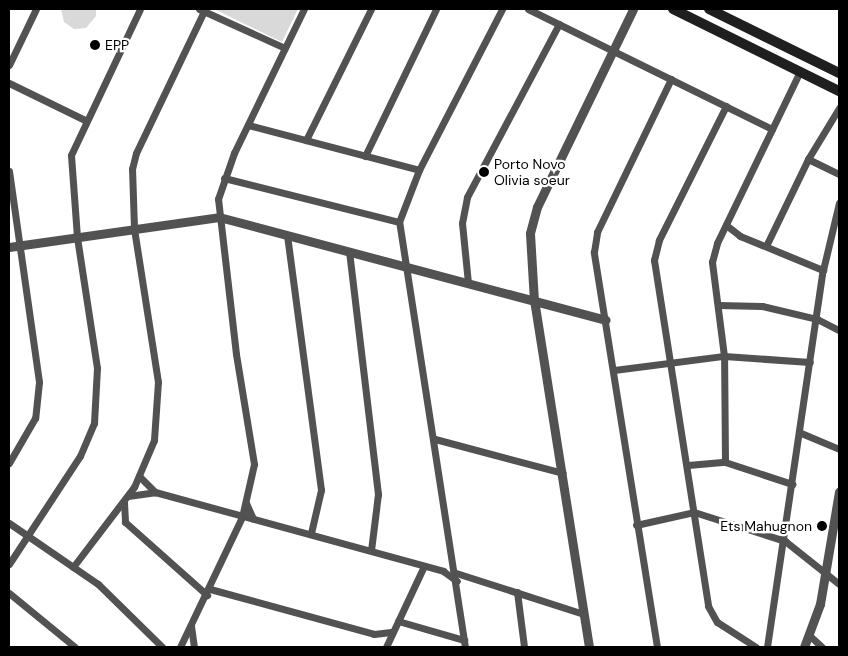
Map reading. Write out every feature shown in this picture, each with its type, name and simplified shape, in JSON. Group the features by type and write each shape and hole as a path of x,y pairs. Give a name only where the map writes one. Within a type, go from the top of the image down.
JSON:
{"main road":[{"path":"673,9 839,91"},
{"path":"709,9 839,74"}],"street":[{"path":"9,64 36,9"},
{"path":"9,564 26,534 80,456 96,408 97,368 77,237 70,167 85,120 140,9"},
{"path":"180,647 208,592 242,517 254,451 236,354 218,199 224,178 304,9"},
{"path":"306,140 371,9"},
{"path":"364,156 436,9"},
{"path":"398,621 465,644 457,577 399,222 419,170 502,9"},
{"path":"528,9 772,129"},
{"path":"589,647 563,473 534,301 530,243 537,207 633,9"},
{"path":"73,567 126,499 139,476 154,440 160,404 134,228 132,178 136,153 202,10 285,48"},
{"path":"468,283 462,222 466,197 559,24"},
{"path":"725,462 724,356 712,262 726,225 800,71"},
{"path":"657,647 636,525 594,243 671,79"},
{"path":"9,83 85,120"},
{"path":"726,106 655,250 670,362 688,465 710,613 716,622 756,647"},
{"path":"766,246 808,159 839,108"},
{"path":"248,125 419,170"},
{"path":"808,159 839,174"},
{"path":"9,171 39,394 35,418 9,463"},
{"path":"224,178 399,222"},
{"path":"767,647 785,541 823,270 839,203"},
{"path":"9,247 219,216 605,320"},
{"path":"726,225 740,236 823,270"},
{"path":"287,235 321,490 310,534"},
{"path":"348,251 378,494 371,550"},
{"path":"718,305 762,306 817,319 839,330"},
{"path":"614,370 724,356 810,362"},
{"path":"801,432 839,449"},
{"path":"435,439 563,473"},
{"path":"688,465 725,462 792,484"},
{"path":"139,476 155,492 242,517 371,550 443,571 457,577 517,592 584,614"},
{"path":"126,499 155,492"},
{"path":"804,647 810,636 827,572 839,492"},
{"path":"126,499 126,522"},
{"path":"246,503 253,519"},
{"path":"636,525 694,512 785,541 827,572 839,584"},
{"path":"112,516 126,522 208,592 374,634 391,632"},
{"path":"9,524 98,584 162,647"},
{"path":"363,548 372,540"},
{"path":"443,571 455,565"},
{"path":"374,634 386,646 424,566"},
{"path":"9,592 75,647"},
{"path":"517,592 524,647"},
{"path":"191,626 194,647"},
{"path":"810,636 822,647"}],"shaded area":[{"path":"61,9 96,9 96,16 86,28 74,29 64,22"},
{"path":"214,9 298,9 282,42"}],"place":[{"name":"EPP","path":"95,45"},
{"name":"Porto Novo Olivia soeur","path":"484,172"},
{"name":"Ets Mahugnon","path":"822,526"}]}
